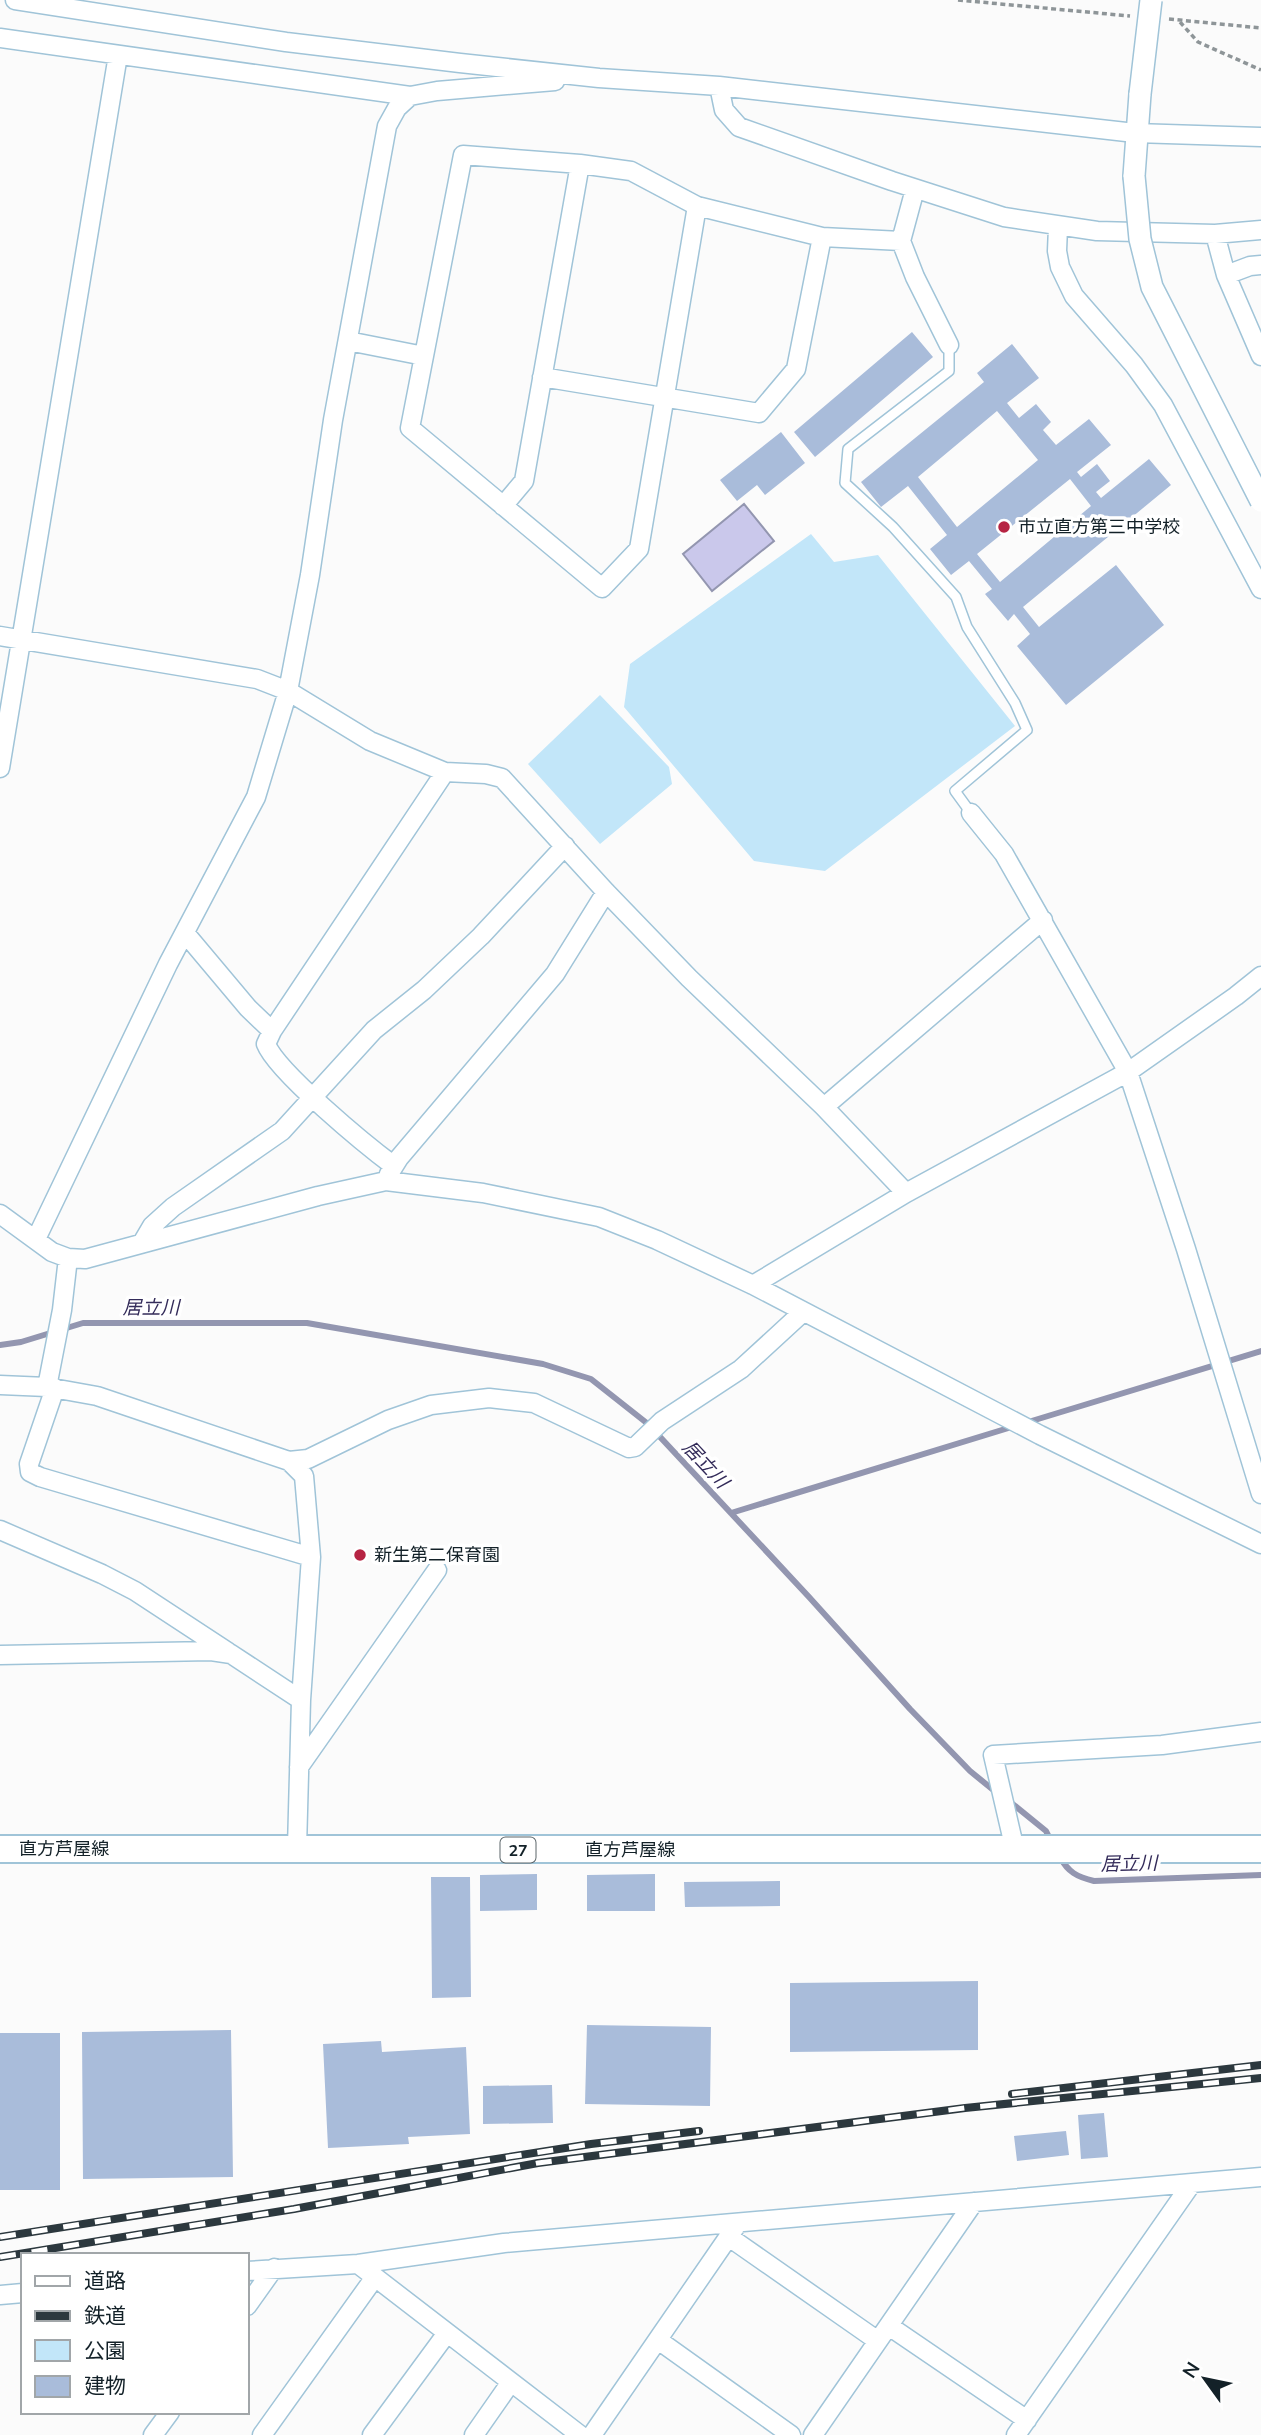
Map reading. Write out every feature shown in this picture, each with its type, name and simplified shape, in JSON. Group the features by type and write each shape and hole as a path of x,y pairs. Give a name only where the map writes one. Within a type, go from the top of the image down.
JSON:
{"main road":[{"name":"直方芦屋線","path":"0,1849 1021,1844 1084,1849 1261,1849"}],"street":[{"path":"15,0 286,42 599,78 719,86 1135,133 1261,137"},
{"path":"1145,8 1134,176 1140,239 1152,287 1261,501"},
{"path":"0,38 410,96 438,91 599,78"},
{"path":"0,768 118,55"},
{"path":"719,86 724,110 739,127 915,189 1004,217 1097,231 1215,234 1261,230"},
{"path":"36,1239 162,977 256,797 288,691 310,575 333,420 387,126 397,107 410,96"},
{"path":"697,206 639,549 602,588 410,428 463,155 580,164 631,171 697,206 822,237 901,241"},
{"path":"503,506 524,481 580,164"},
{"path":"915,189 901,241 915,277 949,345"},
{"path":"1058,227 1057,251 1060,267 1074,296 1134,365 1163,405 1261,589"},
{"path":"1215,234 1226,275 1261,356"},
{"path":"542,377 759,413 796,369 822,237"},
{"path":"1226,275 1261,265"},
{"path":"348,341 424,356"},
{"path":"0,636 257,679 288,691 370,741 445,772 486,774 502,778 690,978 824,1107 906,1193"},
{"path":"390,1174 375,1152 314,1098 270,1054 266,1044 272,1031 445,772"},
{"path":"971,813 1004,854 1128,1072 1261,1494"},
{"path":"142,1243 152,1226 173,1208 282,1130 374,1030 424,990 481,936 565,846"},
{"path":"390,1174 555,974 606,891"},
{"path":"824,1107 1043,920"},
{"path":"186,933 248,1008 272,1031"},
{"path":"753,1285 906,1193 1128,1072 1261,976"},
{"path":"0,1214 52,1252 68,1258 85,1259 390,1174 599,1217 657,1240 753,1285 1029,1429 1261,1544"},
{"path":"68,1258 51,1387 29,1464 30,1472 311,1557"},
{"path":"0,1385 51,1387 97,1396 289,1461 309,1459 388,1420 431,1405 489,1398 534,1402 629,1448 644,1440 662,1421 741,1369 803,1312"},
{"path":"289,1461 303,1476 307,1494 311,1557 300,1700 297,1848"},
{"path":"0,1531 102,1574 135,1591 300,1700"},
{"path":"299,1767 437,1570"},
{"path":"0,1655 211,1651 231,1654"},
{"path":"1021,1844 993,1755 1162,1745 1261,1732"},
{"path":"248,2271 358,2264 504,2244 734,2230 974,2202 1261,2177"},
{"path":"889,2326 1021,2427 1192,2183"},
{"path":"813,2435 974,2202"},
{"path":"592,2435 734,2230"},
{"path":"734,2230 878,2341"},
{"path":"358,2264 580,2435"},
{"path":"248,2305 274,2268"},
{"path":"262,2435 375,2277"},
{"path":"0,2295 21,2293"},
{"path":"372,2435 447,2333"},
{"path":"658,2340 791,2435"},
{"path":"474,2435 511,2382"},
{"path":"153,2435 169,2414"}],"lane":[{"path":"949,345 949,371 848,449 845,483 893,527 956,597 967,627 1015,703 1027,730 955,791 971,813"}],"path":[{"path":"958,0 1145,8"},
{"path":"1166,19 1261,28"},
{"path":"1180,20 1198,42 1261,70"}],"green space":[{"path":"811,534 834,562 878,555 1015,726 825,871 754,861 624,707 630,664"},
{"path":"600,695 669,767 672,784 600,844 528,764"}],"shaded area":[{"path":"744,504 774,541 712,591 683,554"}],"building":[{"path":"912,332 933,357 815,457 794,432"},
{"path":"1012,344 1039,378 1007,403 1019,418 1036,404 1051,422 1043,430 1056,445 1089,419 1111,445 1077,472 1081,477 1097,464 1110,481 1096,492 1101,498 1149,459 1171,485 1023,607 1039,627 1116,565 1164,625 1066,705 1017,646 1030,634 1014,614 1008,621 985,594 992,589 969,561 951,575 930,549 947,535 908,486 881,507 861,482 984,382 977,373","holes":["997,411 1038,460 957,527 918,477","1070,479 1091,506 1000,582 977,554"]},
{"path":"781,432 805,463 765,495 757,485 737,501 720,480"},
{"path":"537,1874 537,1910 480,1911 480,1875"},
{"path":"655,1874 655,1911 587,1911 587,1875"},
{"path":"431,1877 470,1877 471,1997 432,1998"},
{"path":"780,1881 780,1906 685,1907 684,1882"},
{"path":"978,1981 978,2050 790,2052 790,1983"},
{"path":"587,2025 711,2027 710,2106 585,2104"},
{"path":"231,2030 233,2177 83,2179 82,2032"},
{"path":"0,2033 60,2033 60,2190 0,2190"},
{"path":"381,2041 382,2052 466,2047 470,2134 408,2137 409,2144 328,2148 323,2044"},
{"path":"552,2085 553,2123 483,2124 483,2086"},
{"path":"1104,2113 1108,2157 1081,2159 1078,2115"},
{"path":"1066,2131 1069,2155 1017,2161 1014,2136"}],"waterway":[{"name":"居立川","path":"0,1345 21,1342 83,1323 307,1323 543,1364 591,1379 648,1424 910,1709 970,1771 997,1793"},
{"path":"1025,1423 1261,1351"},
{"path":"731,1513 1015,1426"},
{"name":"居立川","path":"1009,1801 1046,1831 1051,1841"},
{"name":"居立川","path":"1060,1857 1074,1873 1094,1881 1261,1875"}],"railway":[{"path":"1012,2094 1261,2065"},
{"path":"24,2253 294,2209 538,2163 965,2108 1261,2078"},
{"path":"0,2237 591,2144 699,2131"},
{"path":"0,2257 21,2254"}],"place":[{"name":"市立直方第三中学校","path":"1004,527"},
{"name":"新生第二保育園","path":"360,1555"}]}
